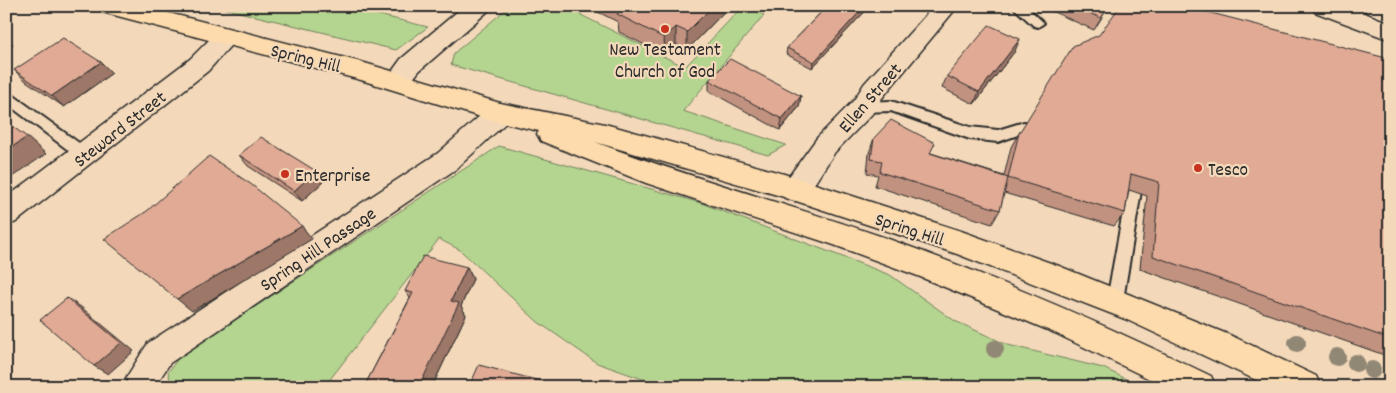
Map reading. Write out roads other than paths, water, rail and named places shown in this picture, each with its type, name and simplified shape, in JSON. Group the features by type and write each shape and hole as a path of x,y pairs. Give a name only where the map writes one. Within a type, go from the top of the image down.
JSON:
{"main road":[{"name":"Spring Hill","path":"110,6 397,81 500,113 600,156 836,234 990,291 1200,387"},
{"name":"Spring Hill","path":"500,113 601,133 795,190 991,254 1115,300 1232,350 1305,387"}],"street":[{"path":"397,81 410,65 479,6"},
{"name":"Ellen Street","path":"795,190 826,145 863,107 878,85 947,6"},
{"path":"1323,6 1358,13 1390,32"},
{"name":"Steward Street","path":"6,214 85,156 199,65 226,37"},
{"name":"Spring Hill Passage","path":"145,387 142,378 158,353 447,161 500,113"}],"lane":[{"path":"1018,6 1038,23"},
{"path":"6,95 85,156"},
{"path":"863,107 891,106 970,133 998,136 1024,127"},
{"path":"1115,300 1135,193 1140,154"}],"place":[{"name":"New Testament Church of God","path":"665,29"},
{"name":"Tesco","path":"1198,168"},
{"name":"Enterprise","path":"285,174"}]}
